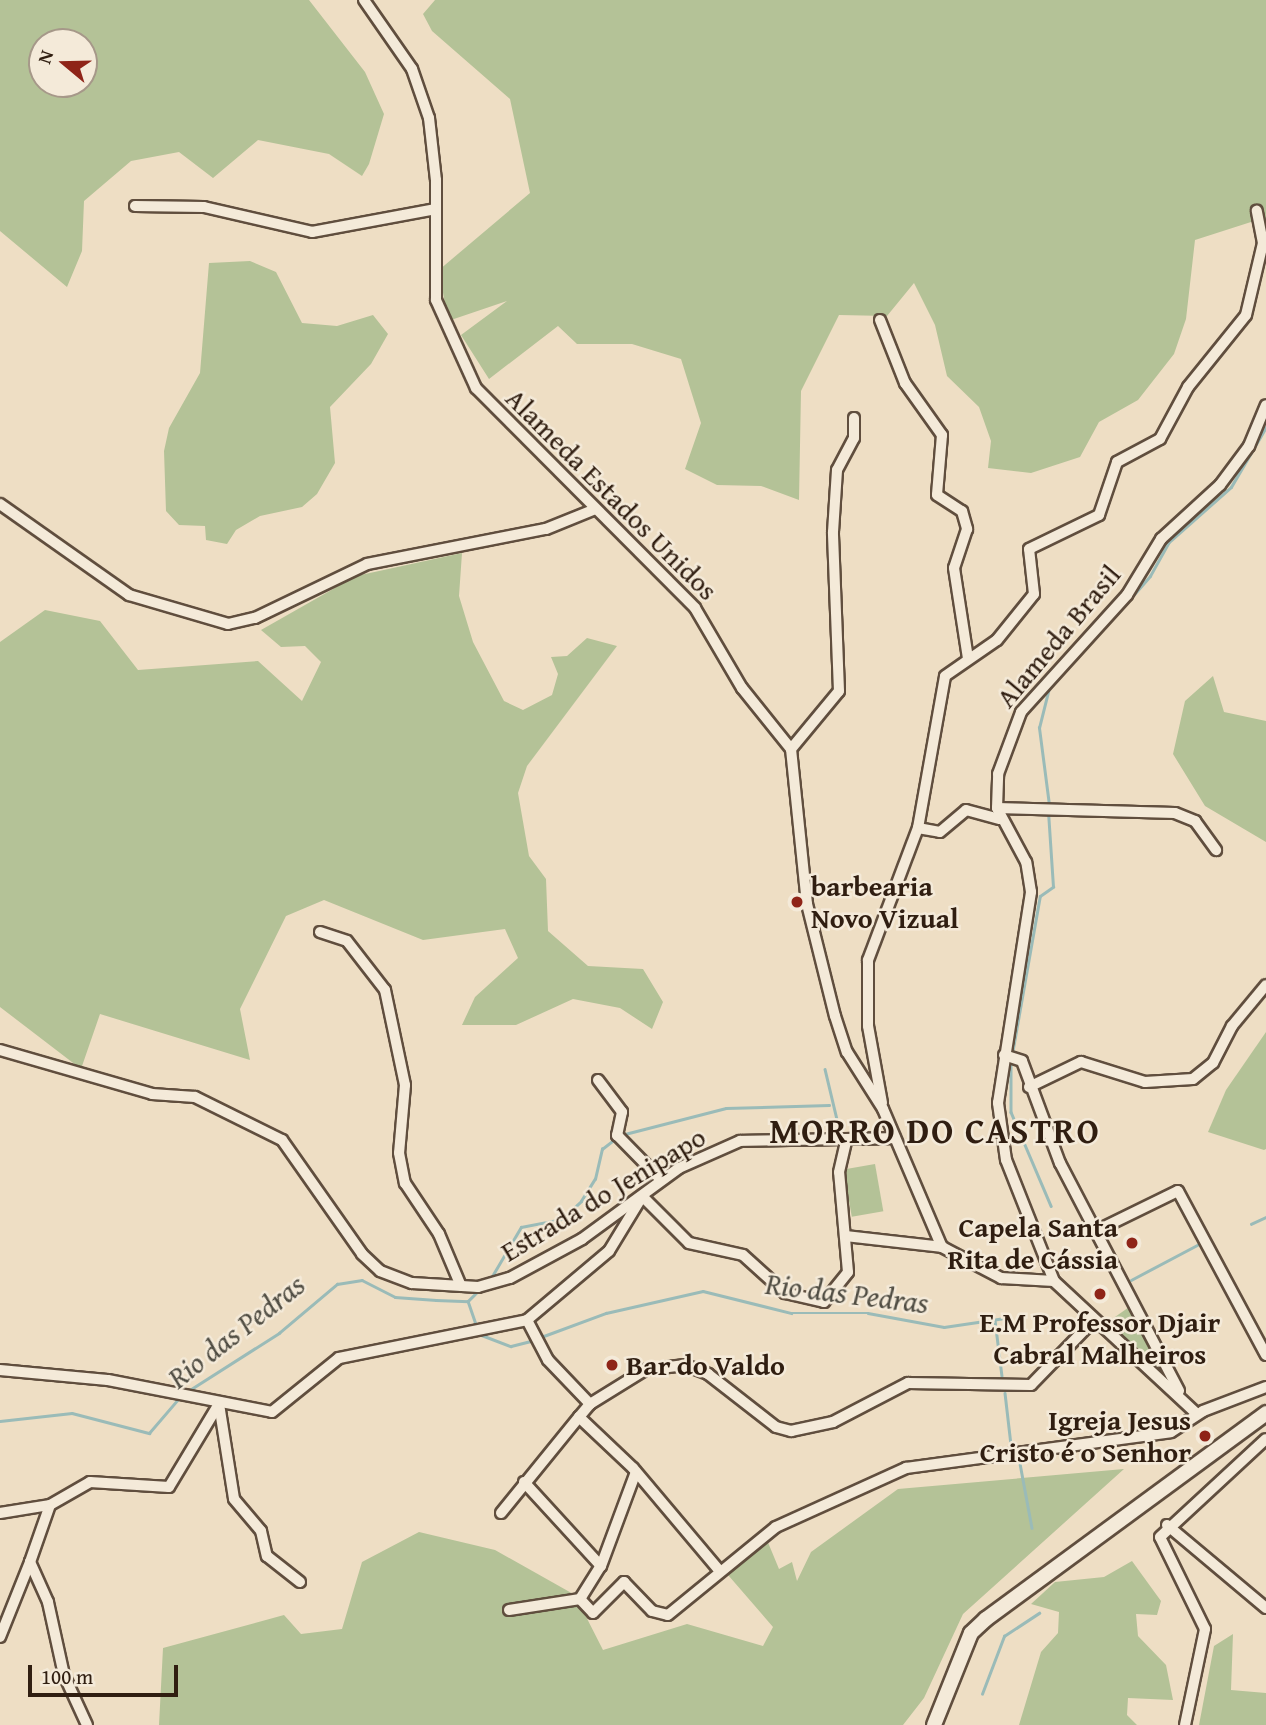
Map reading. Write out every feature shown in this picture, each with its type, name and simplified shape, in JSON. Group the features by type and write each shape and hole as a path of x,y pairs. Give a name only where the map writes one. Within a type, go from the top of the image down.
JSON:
{"main road":[{"path":"934,1725 971,1633 986,1619 1266,1413"}],"street":[{"name":"Alameda Estados Unidos","path":"364,0 416,79 429,118 436,209 438,308 476,388 593,509 695,608 742,688 791,749"},
{"path":"135,206 204,207 312,232 436,209"},
{"path":"883,1109 869,1038 868,960 918,828 942,682 949,669 997,640 1034,594 1030,549 1090,523 1099,515 1117,462 1160,439 1188,387 1249,310 1263,260 1264,243 1256,211"},
{"path":"880,320 905,383 942,435 937,495 962,511 967,529 954,568 968,658"},
{"name":"Alameda Brasil","path":"999,814 1001,755 1021,712 1127,595 1161,538 1220,485 1249,446 1266,405"},
{"path":"854,418 854,438 837,470 833,532 839,691 791,749 807,904 835,1016 847,1052 883,1109 942,1247"},
{"path":"0,504 129,595 228,624 255,618 367,564 546,529 593,509"},
{"path":"918,828 940,832 966,810 999,814 1175,813 1195,821 1216,850"},
{"path":"999,814 1026,862 1031,892 1004,1055 1001,1139 1054,1281 1093,1322 1171,1380"},
{"path":"320,932 347,941 385,990 404,1085 399,1153 405,1183 439,1234 461,1286"},
{"path":"1030,1087 1081,1062 1145,1082 1193,1079 1213,1063 1232,1026 1266,985"},
{"name":"Estrada do Jenipapo","path":"0,1050 152,1094 195,1097 279,1139 337,1224 380,1271 399,1281 491,1286 542,1263 641,1199 661,1180 740,1141 846,1142 895,1138"},
{"path":"1004,1055 1022,1062 1030,1087 1096,1231 1171,1380 1197,1414"},
{"path":"598,1080 622,1112 617,1135 661,1180"},
{"path":"0,1370 108,1380 272,1412 339,1358 527,1320 609,1251 641,1199 690,1243 743,1255 782,1291 819,1302 846,1278 846,1236 839,1172 846,1142"},
{"path":"1096,1231 1178,1191 1266,1355"},
{"path":"846,1236 942,1247 1001,1278 1054,1281"},
{"path":"527,1320 548,1360 590,1404"},
{"path":"501,1513 590,1404 633,1375 685,1365 708,1374 776,1427 791,1431 833,1422 908,1383 1031,1385 1093,1322"},
{"path":"580,1599 593,1613 624,1582 652,1611 668,1615 719,1570 776,1527 906,1468 1171,1432 1197,1414 1266,1387"},
{"path":"0,1513 50,1505 90,1482 169,1487 220,1403"},
{"path":"220,1403 234,1499 261,1531 267,1556 300,1582"},
{"path":"579,1417 636,1472 719,1570"},
{"path":"1185,1725 1205,1629 1162,1549 1167,1525 1266,1439"},
{"path":"509,1610 580,1599 601,1566 636,1472"},
{"path":"524,1482 601,1566"},
{"path":"0,1637 50,1505"},
{"path":"1167,1525 1266,1608"},
{"path":"30,1562 48,1602 64,1675 87,1725"}],"green space":[{"path":"0,0 309,0 365,72 384,114 369,164 362,176 329,154 258,140 213,178 179,152 131,161 84,201 82,251 67,287 0,231"},
{"path":"435,0 1266,0 1266,226 1251,222 1195,240 1186,319 1174,354 1138,400 1099,422 1080,457 1031,473 988,468 991,441 979,407 947,376 935,325 914,283 887,316 839,315 801,391 799,500 761,486 717,485 685,469 701,423 681,359 632,344 577,344 558,326 489,379 461,335 507,301 448,321 439,270 530,193 510,99 432,31 423,14"},
{"path":"250,261 276,272 302,323 337,326 373,315 388,334 371,364 330,407 335,463 317,494 302,507 260,516 236,530 227,544 206,540 205,526 179,525 166,511 164,451 169,428 200,373 209,263"},
{"path":"462,553 459,596 473,642 504,701 523,710 552,695 558,674 551,657 567,656 587,638 617,646 527,766 518,793 529,856 546,879 548,931 588,966 643,969 663,1002 652,1029 620,1008 573,999 516,1025 462,1025 475,997 518,958 505,929 423,940 324,900 286,916 240,1009 250,1060 100,1014 81,1069 0,1007 0,642 45,610 100,621 138,670 258,661 302,701 321,662 305,646 281,647 261,630 356,576"},
{"path":"1213,676 1224,712 1266,721 1266,842 1205,806 1173,754 1185,701"},
{"path":"1266,1032 1264,1150 1208,1132 1226,1090"},
{"path":"875,1164 883,1211 852,1217 843,1170"},
{"path":"1135,1303 1168,1381 1102,1326"},
{"path":"1124,1469 963,1614 924,1698 903,1725 159,1725 163,1648 284,1615 301,1634 342,1629 362,1562 419,1532 495,1550 575,1595 603,1650 687,1624 763,1646 773,1627 722,1568 767,1540 779,1569 792,1562 797,1581 811,1552 898,1489"},
{"path":"1132,1561 1161,1601 1157,1615 1136,1614 1138,1636 1166,1665 1173,1700 1128,1698 1127,1715 1137,1725 1019,1725 1041,1652 1058,1633 1059,1612 1031,1604 1055,1582 1104,1577"},
{"path":"1233,1634 1231,1690 1266,1693 1266,1725 1199,1725 1214,1646"}],"waterway":[{"path":"1115,616 1150,576 1168,543 1231,487 1266,427"},
{"path":"1049,688 1039,728 1049,805"},
{"path":"1012,1054 1040,896 1053,887 1048,812"},
{"path":"1011,1060 1011,1112 1051,1206"},
{"path":"825,1069 840,1132"},
{"name":"Rio das Pedras","path":"621,1135 726,1108 829,1105"},
{"name":"Rio das Pedras","path":"491,1278 521,1227 562,1219 581,1201 595,1179 602,1149 616,1138"},
{"name":"Rio das Pedras","path":"1251,1224 1266,1217"},
{"name":"Rio das Pedras","path":"1131,1280 1199,1244"},
{"name":"Rio das Pedras","path":"188,1391 279,1333 337,1284 362,1280 395,1297 436,1300 468,1301 479,1290"},
{"name":"Rio das Pedras","path":"541,1337 606,1313 703,1291 791,1313 868,1313 944,1327 1004,1318"},
{"name":"Rio das Pedras","path":"468,1301 477,1327"},
{"path":"995,1320 1002,1376"},
{"name":"Rio das Pedras","path":"479,1334 511,1346 535,1340"},
{"path":"1005,1393 1011,1445"},
{"name":"Rio das Pedras","path":"0,1421 72,1413 149,1433 180,1397"},
{"path":"1019,1458 1032,1528"},
{"path":"982,1694 1004,1636 1039,1613"}],"place":[{"name":"barbearia Novo Vizual","path":"797,902"},
{"name":"Capela Santa Rita de Cássia","path":"1132,1243"},
{"name":"E.M Professor Djair Cabral Malheiros","path":"1100,1294"},
{"name":"Bar do Valdo","path":"612,1365"},
{"name":"Igreja Jesus Cristo é o Senhor","path":"1205,1436"}],"district":[{"name":"MORRO DO CASTRO","path":"935,1131"}]}
